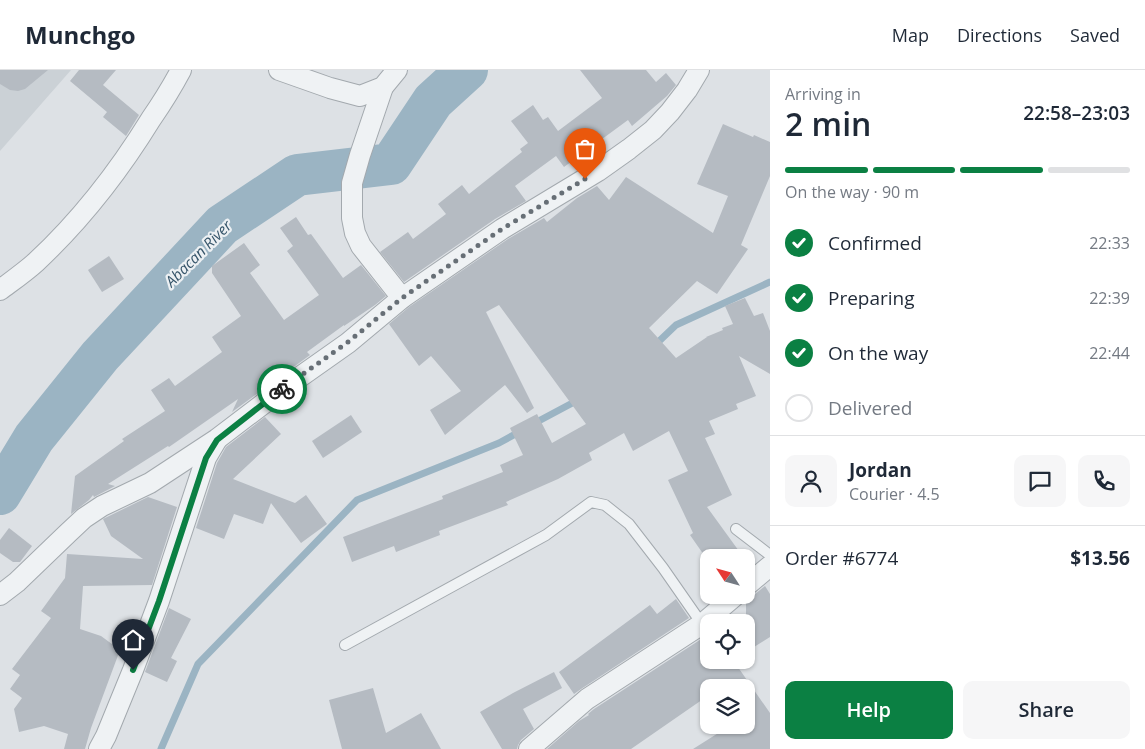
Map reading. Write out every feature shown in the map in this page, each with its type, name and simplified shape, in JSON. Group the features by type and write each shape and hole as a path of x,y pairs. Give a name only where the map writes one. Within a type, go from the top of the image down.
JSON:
{"street":[{"path":"0,290 36,262 79,218 115,174 181,70"},
{"path":"279,70 330,88 360,96 383,87"},
{"path":"397,70 383,87 360,155 352,183 352,218 355,233 361,246 402,298"},
{"path":"2,594 84,518 102,506 150,483 217,440 280,390 348,342 402,298 502,229 598,170 641,140 670,112 699,70"},
{"path":"99,749 133,670 159,601 206,458 217,440"},
{"path":"755,578 770,566"},
{"path":"714,614 725,604"},
{"path":"529,749 587,699 700,625"}],"lane":[{"path":"345,645 546,534 591,502 605,505 629,524 700,621"},
{"path":"736,529 770,556"}],"shaded area":[{"path":"0,70 71,70 0,151"}],"building":[{"path":"0,70 48,70 25,89 18,91 10,90 0,84"},
{"path":"79,70 116,70 103,85 139,115 126,136 103,117 107,112 70,81"},
{"path":"580,70 646,70 656,82 666,73 676,85 667,96 632,126 628,120 564,167 556,156 515,186 526,201 495,219 404,282 380,252 408,232 413,239 446,214 438,204 462,185 469,194 522,152 520,149 528,143 511,121 533,105 543,120 548,117 558,131 602,98"},
{"path":"723,124 770,142 770,176 741,245 748,249 717,294 697,281 649,328 676,358 706,337 733,324 725,306 745,298 754,316 763,313 770,331 770,374 739,356 756,396 736,404 738,409 709,421 715,434 705,438 732,495 707,507 737,549 700,549 690,535 693,533 668,480 688,471 669,431 633,451 624,433 589,453 592,460 558,479 506,502 508,505 439,531 440,535 396,552 394,546 352,562 343,537 443,499 442,496 503,472 500,465 523,455 510,428 537,414 552,443 586,424 499,305 486,312 534,408 527,413 505,385 445,435 430,410 461,391 431,356 419,366 389,324 409,307 508,239 544,218 547,222 577,198 597,186 609,200 626,177 713,233 728,196 697,184"},
{"path":"296,217 308,235 311,234 343,278 361,265 386,296 307,352 310,355 232,412 238,399 169,447 108,484 115,486 94,497 93,495 71,514 75,476 124,441 122,439 165,411 151,390 169,378 175,386 222,352 212,337 241,316 212,273 212,266 244,243 260,265 250,273 284,320 319,295 287,251 293,246 280,228"},
{"path":"109,256 124,279 102,292 88,270"},
{"path":"351,415 362,432 323,458 312,441"},
{"path":"265,417 281,434 233,479 295,503 306,495 327,524 301,543 271,503 263,524 234,514 224,539 196,528 217,463 226,447"},
{"path":"148,497 177,507 152,585 83,586 80,629 101,636 120,650 85,749 64,749 68,734 44,726 19,732 14,709 22,698 10,689 20,675 12,669 51,618 41,611 65,578 67,554 143,559 111,536 103,519"},
{"path":"9,528 32,546 20,562 13,562 0,553 0,540"},
{"path":"765,586 770,594 770,637 755,646 755,614 746,614 746,604 755,604 755,594"},
{"path":"676,599 689,618 574,694 559,672 650,605 657,614"},
{"path":"169,608 191,619 171,658 177,661 167,682 145,672"},
{"path":"700,640 700,669 739,669 746,679 700,679 700,701 631,749 547,749 594,709"},
{"path":"554,672 562,688 523,709 534,729 521,740 517,749 502,749 480,712"},
{"path":"373,688 386,733 421,713 441,749 342,749 329,700"},
{"path":"755,692 770,713 770,749 693,749 717,734 755,734"}],"waterway":[{"name":"Abacan River","path":"0,494 34,438 100,356 222,225 297,175 391,164 433,101 467,70"},
{"path":"654,346 676,325 770,282"},
{"path":"533,424 578,400"},
{"path":"161,749 198,664 357,500 499,443 521,431"}],"way so far":[{"path":"282,389 348,342 402,298 502,229 585,179"}],"route":[{"path":"133,670 159,601 206,458 217,440 282,389"}]}
